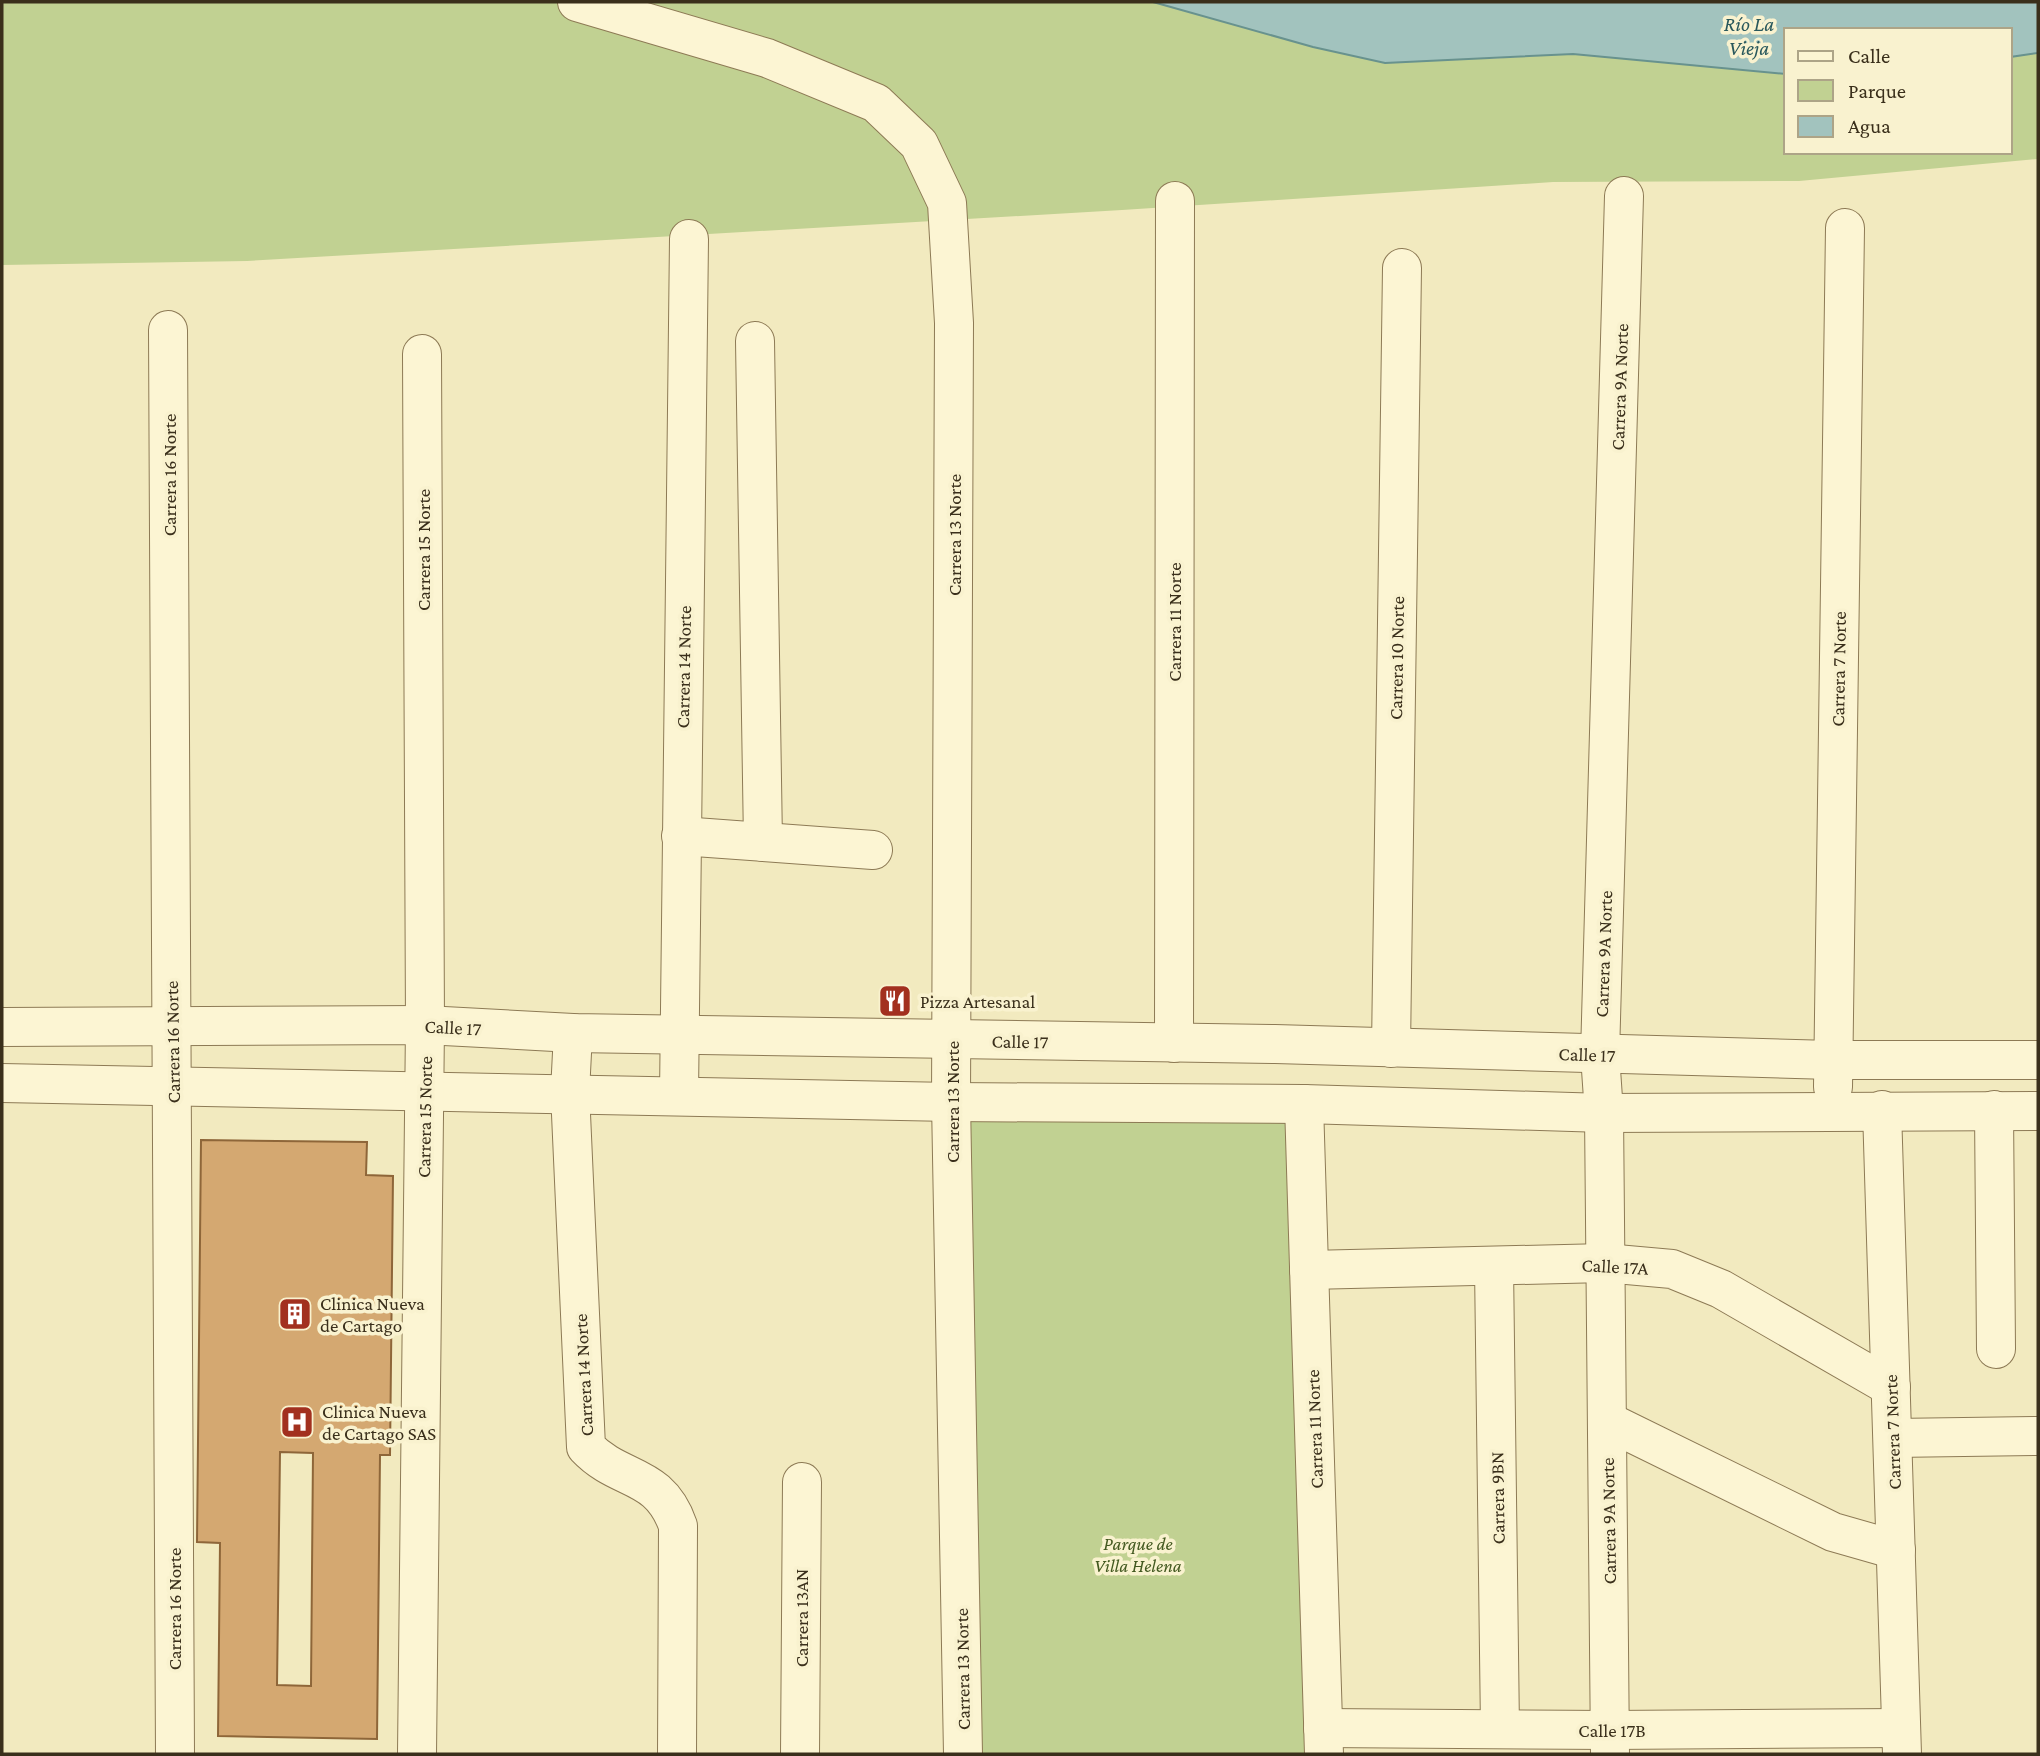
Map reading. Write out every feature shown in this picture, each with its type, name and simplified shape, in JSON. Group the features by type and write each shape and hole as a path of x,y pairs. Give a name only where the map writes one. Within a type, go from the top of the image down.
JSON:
{"street":[{"name":"Carrera 13 Norte","path":"577,2 767,58 876,103 919,144 947,203 954,323 951,1102 963,1754"},
{"name":"Carrera 9A Norte","path":"1610,1742 1604,1113 1601,1055 1624,196"},
{"name":"Carrera 11 Norte","path":"1174,1043 1175,201"},
{"name":"Carrera 7 Norte","path":"1834,1110 1831,1060 1845,228"},
{"name":"Carrera 14 Norte","path":"679,1095 689,239"},
{"name":"Carrera 10 Norte","path":"1391,1048 1402,268"},
{"name":"Carrera 16 Norte","path":"168,330 175,1754"},
{"path":"755,341 763,842"},
{"name":"Carrera 15 Norte","path":"417,1754 425,1025 422,354"},
{"path":"681,836 873,850"},
{"name":"Calle 17","path":"2,1027 425,1025 679,1035 1174,1043 1831,1060 2038,1060"},
{"name":"Carrera 14 Norte","path":"573,1032 570,1092 586,1447 596,1457 660,1493 672,1509 678,1526 677,1754"},
{"path":"2,1083 570,1092 951,1102 1304,1104 1604,1113 2038,1111"},
{"name":"Carrera 11 Norte","path":"1304,1104 1323,1741"},
{"name":"Carrera 7 Norte","path":"1882,1110 1902,1741"},
{"path":"1994,1110 1996,1349"},
{"name":"Calle 17A","path":"1309,1270 1605,1263 1672,1269 1721,1289 1891,1387"},
{"name":"Carrera 9BN","path":"1494,1266 1500,1729"},
{"path":"1607,1421 1833,1532 1896,1550"},
{"path":"1893,1438 2038,1436"},
{"name":"Carrera 13AN","path":"800,1754 802,1482"},
{"name":"Calle 17B","path":"1323,1741 1500,1729 1610,1742 1902,1741"}],"green space":[{"path":"2,2 1153,2 1313,47 1486,59 1573,54 1784,74 1784,154 2012,154 2012,54 2038,51 2038,159 1799,181 1553,182 247,261 2,265"},
{"name":"Parque de Villa Helena","path":"951,1102 1304,1104 1324,1754 963,1754"}],"water":[{"name":"Río La Vieja","path":"1153,2 2038,2 2038,53 2012,57 2012,28 1784,28 1784,74 1573,54 1385,63 1313,47"}],"building":[{"name":"Clinica Nueva de Cartago SAS","path":"201,1140 367,1142 366,1175 393,1176 390,1455 380,1455 377,1739 218,1736 220,1543 197,1542","holes":["280,1452 313,1453 311,1686 277,1685"]}],"place":[{"name":"Pizza Artesanal","path":"895,1001"},
{"name":"Clinica Nueva de Cartago","path":"295,1314"},
{"name":"Clinica Nueva de Cartago SAS","path":"297,1422"}]}
